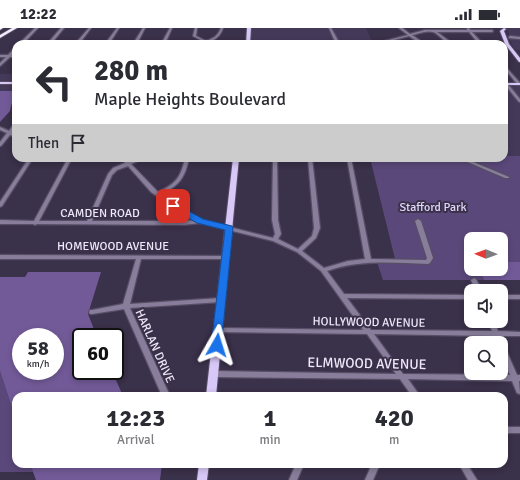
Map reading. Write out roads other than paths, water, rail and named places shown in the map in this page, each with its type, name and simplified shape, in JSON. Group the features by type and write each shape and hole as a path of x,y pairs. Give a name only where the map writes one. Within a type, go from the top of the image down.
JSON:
{"highway":[{"path":"0,35 8,28"},
{"path":"0,35 11,28"},
{"path":"0,35 15,28"}],"main road":[{"path":"248,40 249,28"},
{"path":"504,28 502,31 520,56"},
{"path":"507,38 520,61"},
{"path":"0,82 12,82"},
{"path":"508,84 519,84"},
{"path":"212,392 236,162"},
{"path":"202,480 204,468"}],"street":[{"path":"25,40 37,28"},
{"path":"52,40 63,28"},
{"path":"81,40 90,28"},
{"path":"110,40 118,28"},
{"path":"138,40 144,28"},
{"path":"165,40 170,28"},
{"path":"196,28 194,36 201,40"},
{"path":"210,40 219,36 222,28"},
{"path":"330,28 336,40"},
{"path":"400,28 418,40"},
{"path":"428,28 446,40"},
{"path":"389,40 432,30 469,29 492,31"},
{"path":"469,29 478,40"},
{"path":"507,38 520,38"},
{"path":"0,65 12,53"},
{"path":"0,56 9,56"},
{"path":"508,71 519,84"},
{"path":"508,87 520,101"},
{"path":"0,128 12,134"},
{"path":"0,145 12,129"},
{"path":"0,206 28,162"},
{"path":"35,223 68,162"},
{"path":"89,223 110,174 115,169 134,162"},
{"path":"158,194 179,182 184,174 186,162"},
{"path":"275,162 275,220 278,234 275,240"},
{"path":"299,251 314,237 317,228 310,162"},
{"path":"349,162 367,247 368,260"},
{"path":"470,162 507,177"},
{"path":"129,164 158,194 177,209 200,221 275,240 299,251 323,270 344,296 413,392"},
{"name":"CAMDEN ROAD","path":"0,222 184,223 200,221"},
{"path":"323,270 347,261 429,260 430,258 418,221"},
{"name":"HOMEWOOD AVENUE","path":"0,257 225,258"},
{"name":"HARLAN DRIVE","path":"139,258 126,306 164,392"},
{"path":"474,280 476,284"},
{"path":"344,296 464,297"},
{"path":"508,297 520,297"},
{"path":"92,312 126,306 221,300"},
{"path":"494,328 496,334"},
{"name":"HOLLYWOOD AVENUE","path":"218,330 520,334"},
{"path":"508,358 517,377 520,391"},
{"name":"ELMWOOD AVENUE","path":"214,374 517,377"},
{"path":"508,430 520,430"},
{"path":"293,480 298,468"},
{"path":"369,480 374,468"},
{"path":"466,468 473,480"}],"park label":[{"name":"Stafford Park","path":"433,207"}]}
